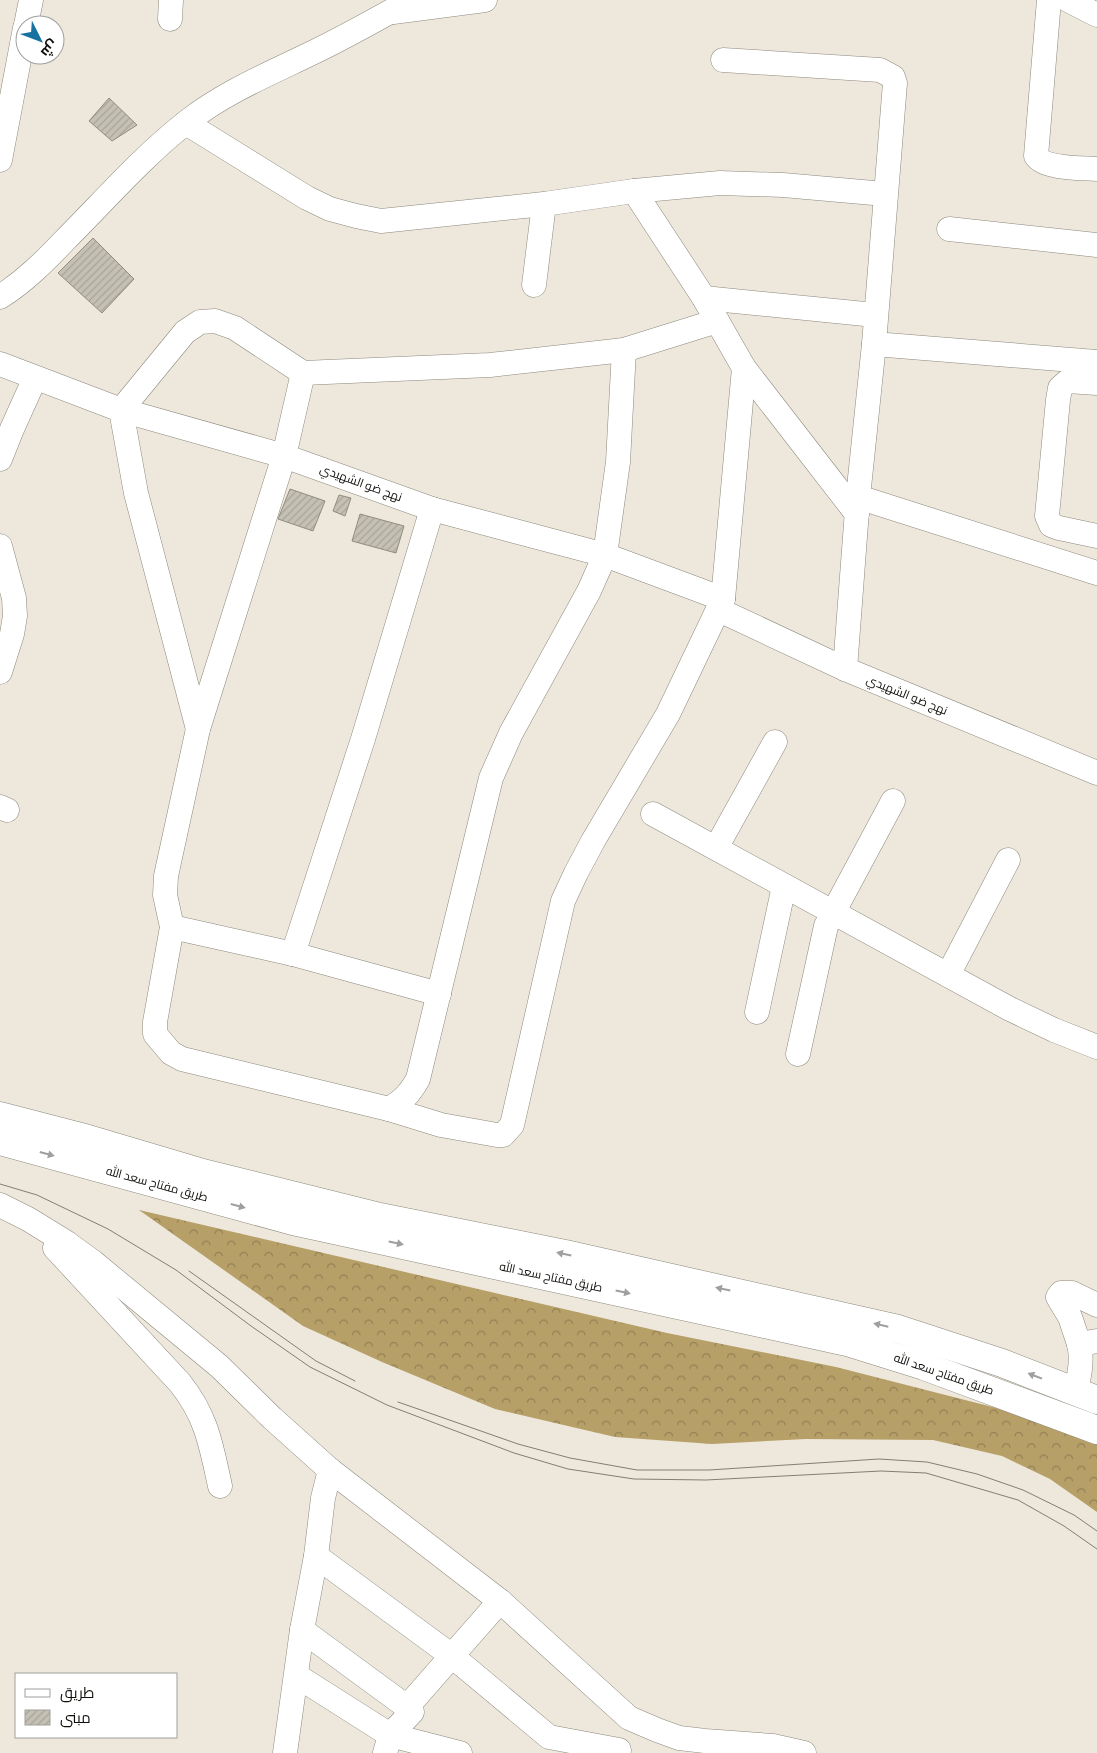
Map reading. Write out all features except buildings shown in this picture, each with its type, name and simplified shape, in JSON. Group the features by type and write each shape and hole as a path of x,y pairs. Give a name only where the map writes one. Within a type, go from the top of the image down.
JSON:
{"highway":[{"name":"طريق مفتاح سعد الله","path":"0,1116 82,1137 199,1172 380,1217 566,1254 898,1328 1002,1363 1087,1396"},
{"name":"طريق مفتاح سعد الله","path":"0,1141 293,1221 847,1342 924,1366 1097,1430"}],"street":[{"path":"28,15 31,0"},
{"path":"0,297 34,272 143,162 201,111 251,83 333,43 410,0"},
{"path":"389,12 485,0"},
{"path":"1049,0 1036,156 1049,164 1097,170"},
{"path":"1068,0 1097,15"},
{"path":"723,60 880,70 893,77 895,83 845,669"},
{"path":"0,160 18,65"},
{"path":"186,123 307,198 330,209 381,221 544,204 634,190 720,183 885,194"},
{"path":"634,190 704,298 744,368 858,505 1097,573"},
{"path":"534,286 544,204"},
{"path":"949,229 1097,245"},
{"path":"704,298 875,315"},
{"path":"198,729 136,493 121,410 185,332 200,322 215,321 235,328 303,373 490,364 624,350 717,321"},
{"path":"874,344 1097,362"},
{"path":"389,1109 402,1101 418,1079 491,778 498,759 589,592 604,555 618,462 624,350"},
{"name":"نهج ضو الشهيدي","path":"0,364 121,410 284,456 432,508 604,555 721,605 845,669 1097,773"},
{"path":"303,373 284,456 198,729 166,876 165,895 172,927 155,1022 155,1034 171,1053 182,1059 389,1109 441,1125 503,1135 512,1125 563,901 593,841 668,714 721,605 744,368"},
{"path":"0,459 35,378"},
{"path":"1097,383 1068,381 1060,388 1047,516 1051,525 1097,536"},
{"path":"293,954 363,739 432,508"},
{"path":"0,672 12,634 15,616 14,598 1,551"},
{"path":"716,848 775,742"},
{"path":"798,1054 826,926 893,801"},
{"path":"653,814 948,975 1054,1030 1097,1048"},
{"path":"948,975 1008,860"},
{"path":"757,1012 784,886"},
{"path":"172,927 293,954 439,994"},
{"path":"0,1205 28,1219 67,1243 125,1288 218,1366 330,1470 500,1602 629,1718 679,1738 773,1746 804,1753"},
{"path":"28,1219 180,1383 193,1400 204,1422 220,1486"},
{"path":"1087,1396 1080,1370 1080,1350 1088,1343 1058,1297 1061,1293 1072,1293 1097,1305"},
{"path":"285,1753 302,1630 316,1556 323,1498 330,1470"},
{"path":"316,1556 452,1656 547,1745 619,1751 629,1718"},
{"path":"408,1707 500,1602"},
{"path":"302,1630 408,1707 412,1712 387,1744"},
{"path":"297,1676 387,1744 460,1753"}],"green space":[{"path":"139,1210 667,1333 836,1367 1016,1413 1097,1444 1097,1512 1050,1479 1002,1456 933,1440 806,1439 712,1444 615,1437 495,1409 382,1362 303,1326"}],"tram line":[{"path":"0,1184 37,1195 108,1229 176,1270 310,1367 387,1405 514,1453 568,1469 634,1479 706,1480 881,1471 926,1473 1018,1500 1064,1526 1097,1549"},
{"path":"189,1271 316,1361 355,1381"},
{"path":"398,1402 518,1444 570,1458 637,1470 709,1470 879,1459 927,1462 977,1474 1023,1490 1074,1515 1097,1531"}]}
